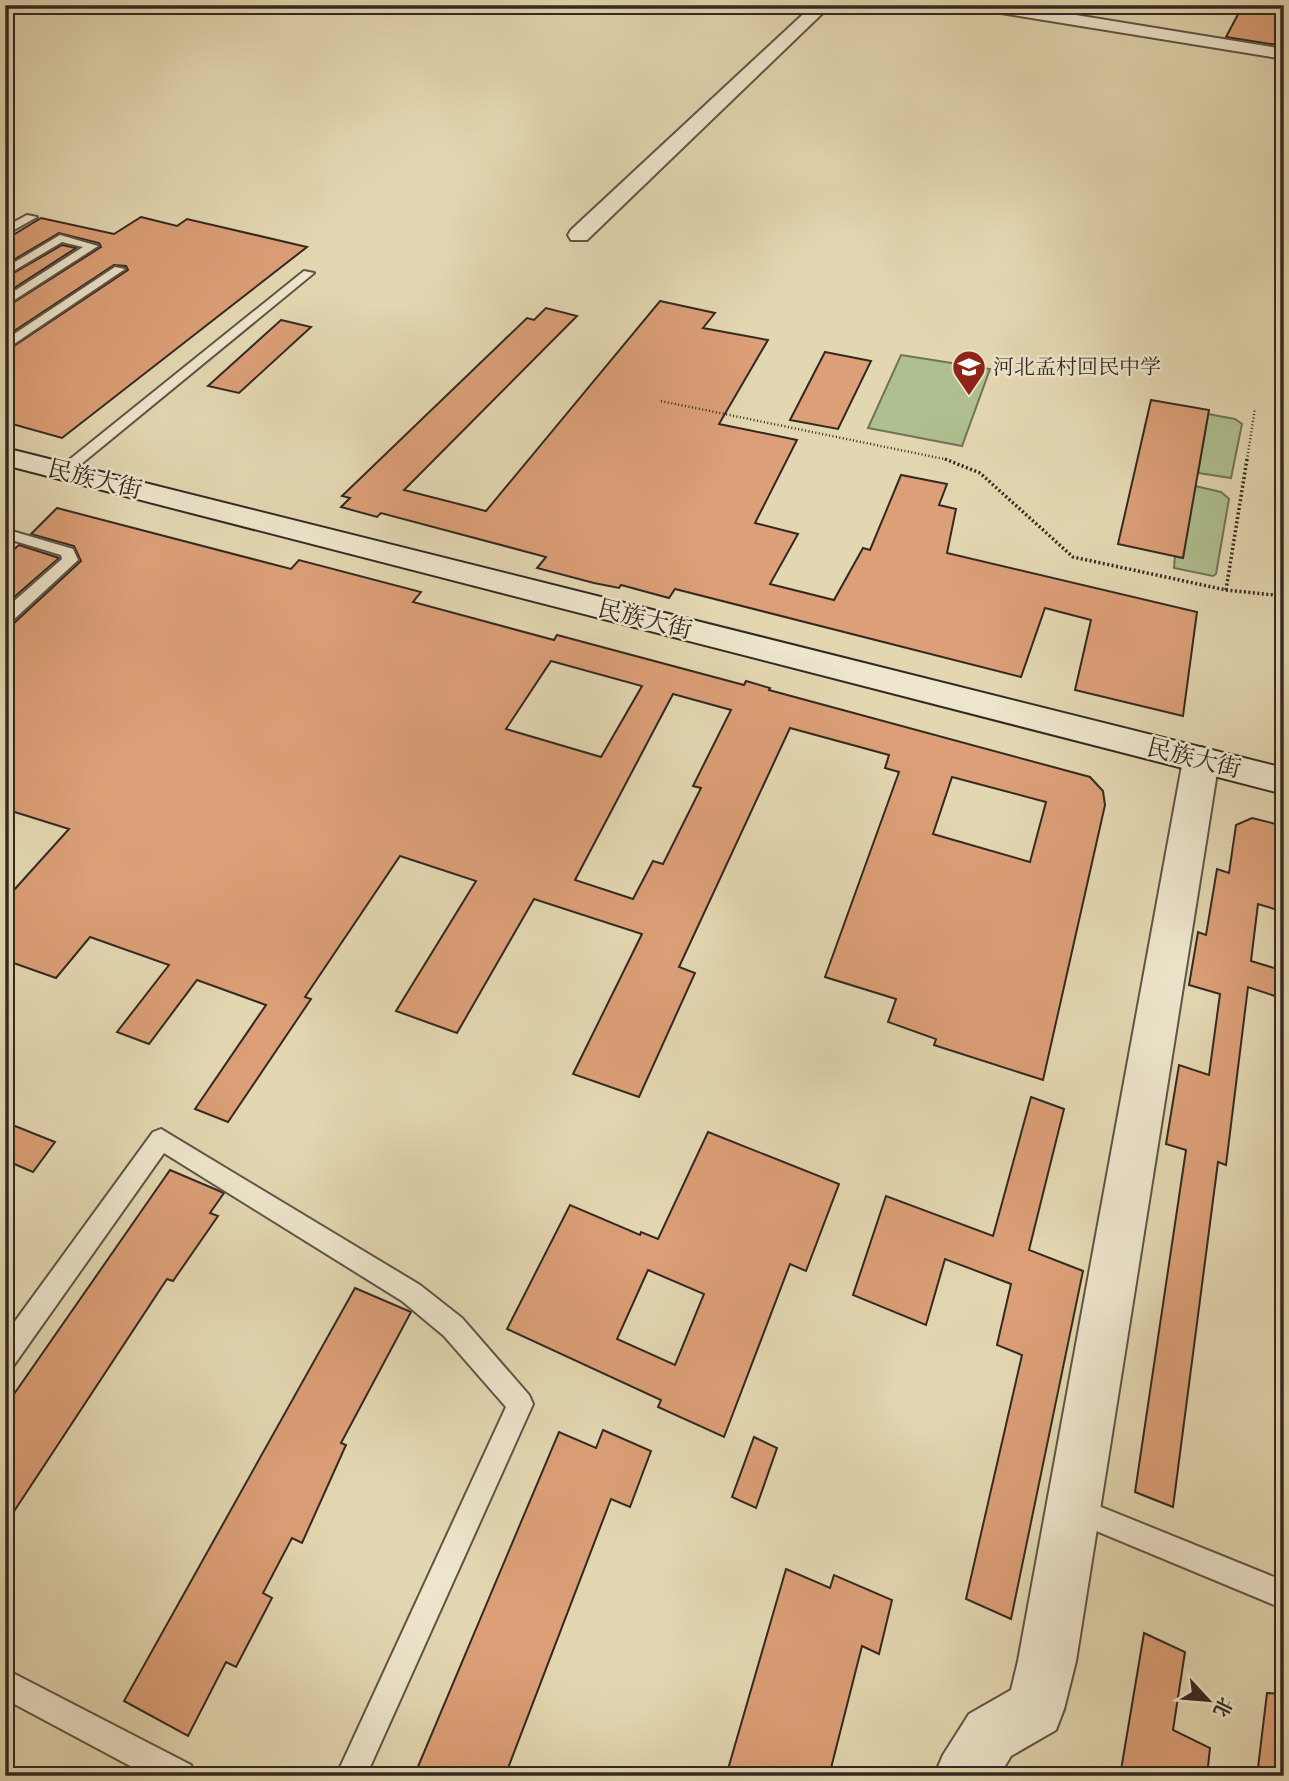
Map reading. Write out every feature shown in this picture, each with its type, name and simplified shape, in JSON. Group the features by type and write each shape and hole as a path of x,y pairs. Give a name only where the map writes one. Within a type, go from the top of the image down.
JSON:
{"street":[{"path":"579,234 823,5"},
{"path":"982,5 1284,54"},
{"name":"民族大街","path":"5,456 1284,781"},
{"path":"964,1776 990,1735 1035,1709 1047,1661 1202,760"}],"lane":[{"path":"5,232 31,217"},
{"path":"5,273 60,238 92,246 5,302"},
{"path":"5,346 119,269"},
{"path":"64,471 308,273"},
{"path":"5,325 28,331"},
{"path":"5,533 68,552 70,560 5,618"},
{"path":"5,1356 161,1139 411,1293 453,1327 520,1404 351,1776"},
{"path":"1073,1508 1284,1595"},
{"path":"5,1684 180,1776"}],"path":[{"path":"661,401 943,458 966,466 996,485 1073,557 1226,590 1284,596"},
{"path":"1226,590 1255,408"}],"green space":[{"path":"901,355 990,369 962,446 868,428"},
{"path":"1208,414 1235,419 1242,424 1231,478 1198,473"},
{"path":"1195,486 1221,492 1229,499 1216,574 1213,576 1174,568 1175,556 1183,557"}],"building":[{"path":"1243,5 1284,5 1284,46 1226,37"},
{"path":"141,217 177,226 187,219 307,247 62,438 5,422 5,352 128,270 126,266 114,265 5,337 5,308 101,247 99,243 59,233 5,265 5,240 41,218 114,234"},
{"path":"62,245 76,248 5,294 5,278"},
{"path":"660,301 715,313 703,328 768,340 719,424 797,440 755,523 798,534 770,584 834,600 863,548 870,550 901,475 947,484 939,505 956,509 947,553 1197,612 1183,716 1075,690 1091,620 1045,608 1021,677 675,589 669,598 621,585 619,588 594,583 537,568 546,557 381,513 377,517 341,507 350,498 342,496 527,318 534,320 546,308 577,316 404,490 486,511"},
{"path":"281,320 311,327 239,393 208,386"},
{"path":"825,352 871,361 838,429 790,420"},
{"path":"1151,400 1209,410 1183,558 1118,544"},
{"path":"57,508 291,569 299,560 421,592 413,602 554,640 557,635 744,685 746,681 770,688 769,690 1090,777 1103,791 1105,805 1043,1080 934,1045 936,1039 888,1022 896,999 825,977 899,772 885,768 889,755 790,728 679,967 695,973 639,1097 573,1074 642,934 534,899 457,1033 396,1011 476,881 400,856 305,997 311,999 228,1122 195,1109 266,1005 197,980 149,1044 117,1032 169,965 90,937 56,978 5,960 5,900 69,829 5,809 5,626 13,624 81,561 74,546 31,534","holes":["551,661 642,686 601,757 506,729","673,694 731,710 693,786 701,788 663,864 653,861 633,899 575,880","952,777 1046,802 1030,862 933,834"]},
{"path":"19,545 59,558 5,605 5,557"},
{"path":"1252,818 1284,826 1284,912 1258,904 1251,961 1284,971 1284,999 1248,987 1226,1165 1218,1162 1173,1507 1135,1492 1186,1150 1166,1144 1179,1065 1209,1075 1220,994 1189,985 1198,932 1206,935 1217,869 1229,873 1236,825"},
{"path":"1031,1097 1064,1109 1029,1250 1083,1271 1011,1619 966,1599 1022,1355 997,1345 1011,1284 945,1259 926,1325 853,1295 886,1196 993,1236"},
{"path":"5,1122 55,1142 33,1172 5,1160"},
{"path":"708,1132 839,1184 806,1271 790,1264 724,1437 658,1407 661,1400 507,1329 570,1205 640,1235 641,1232 658,1239","holes":["648,1270 704,1294 675,1365 617,1339"]},
{"path":"170,1170 224,1193 210,1213 218,1216 173,1281 167,1279 5,1525 5,1407"},
{"path":"355,1288 411,1312 341,1443 346,1445 302,1543 292,1538 263,1593 272,1598 236,1667 226,1662 188,1736 124,1701"},
{"path":"603,1430 651,1451 630,1507 611,1499 505,1776 414,1776 559,1432 596,1448"},
{"path":"754,1437 777,1448 756,1508 732,1497"},
{"path":"786,1569 830,1588 834,1575 892,1600 879,1654 862,1646 829,1776 726,1776"},
{"path":"1144,1633 1185,1652 1173,1730 1210,1748 1207,1776 1120,1776"},
{"path":"1267,1693 1284,1694 1284,1776 1257,1776"}],"place":[{"name":"河北孟村回民中学","path":"969,397"}]}
